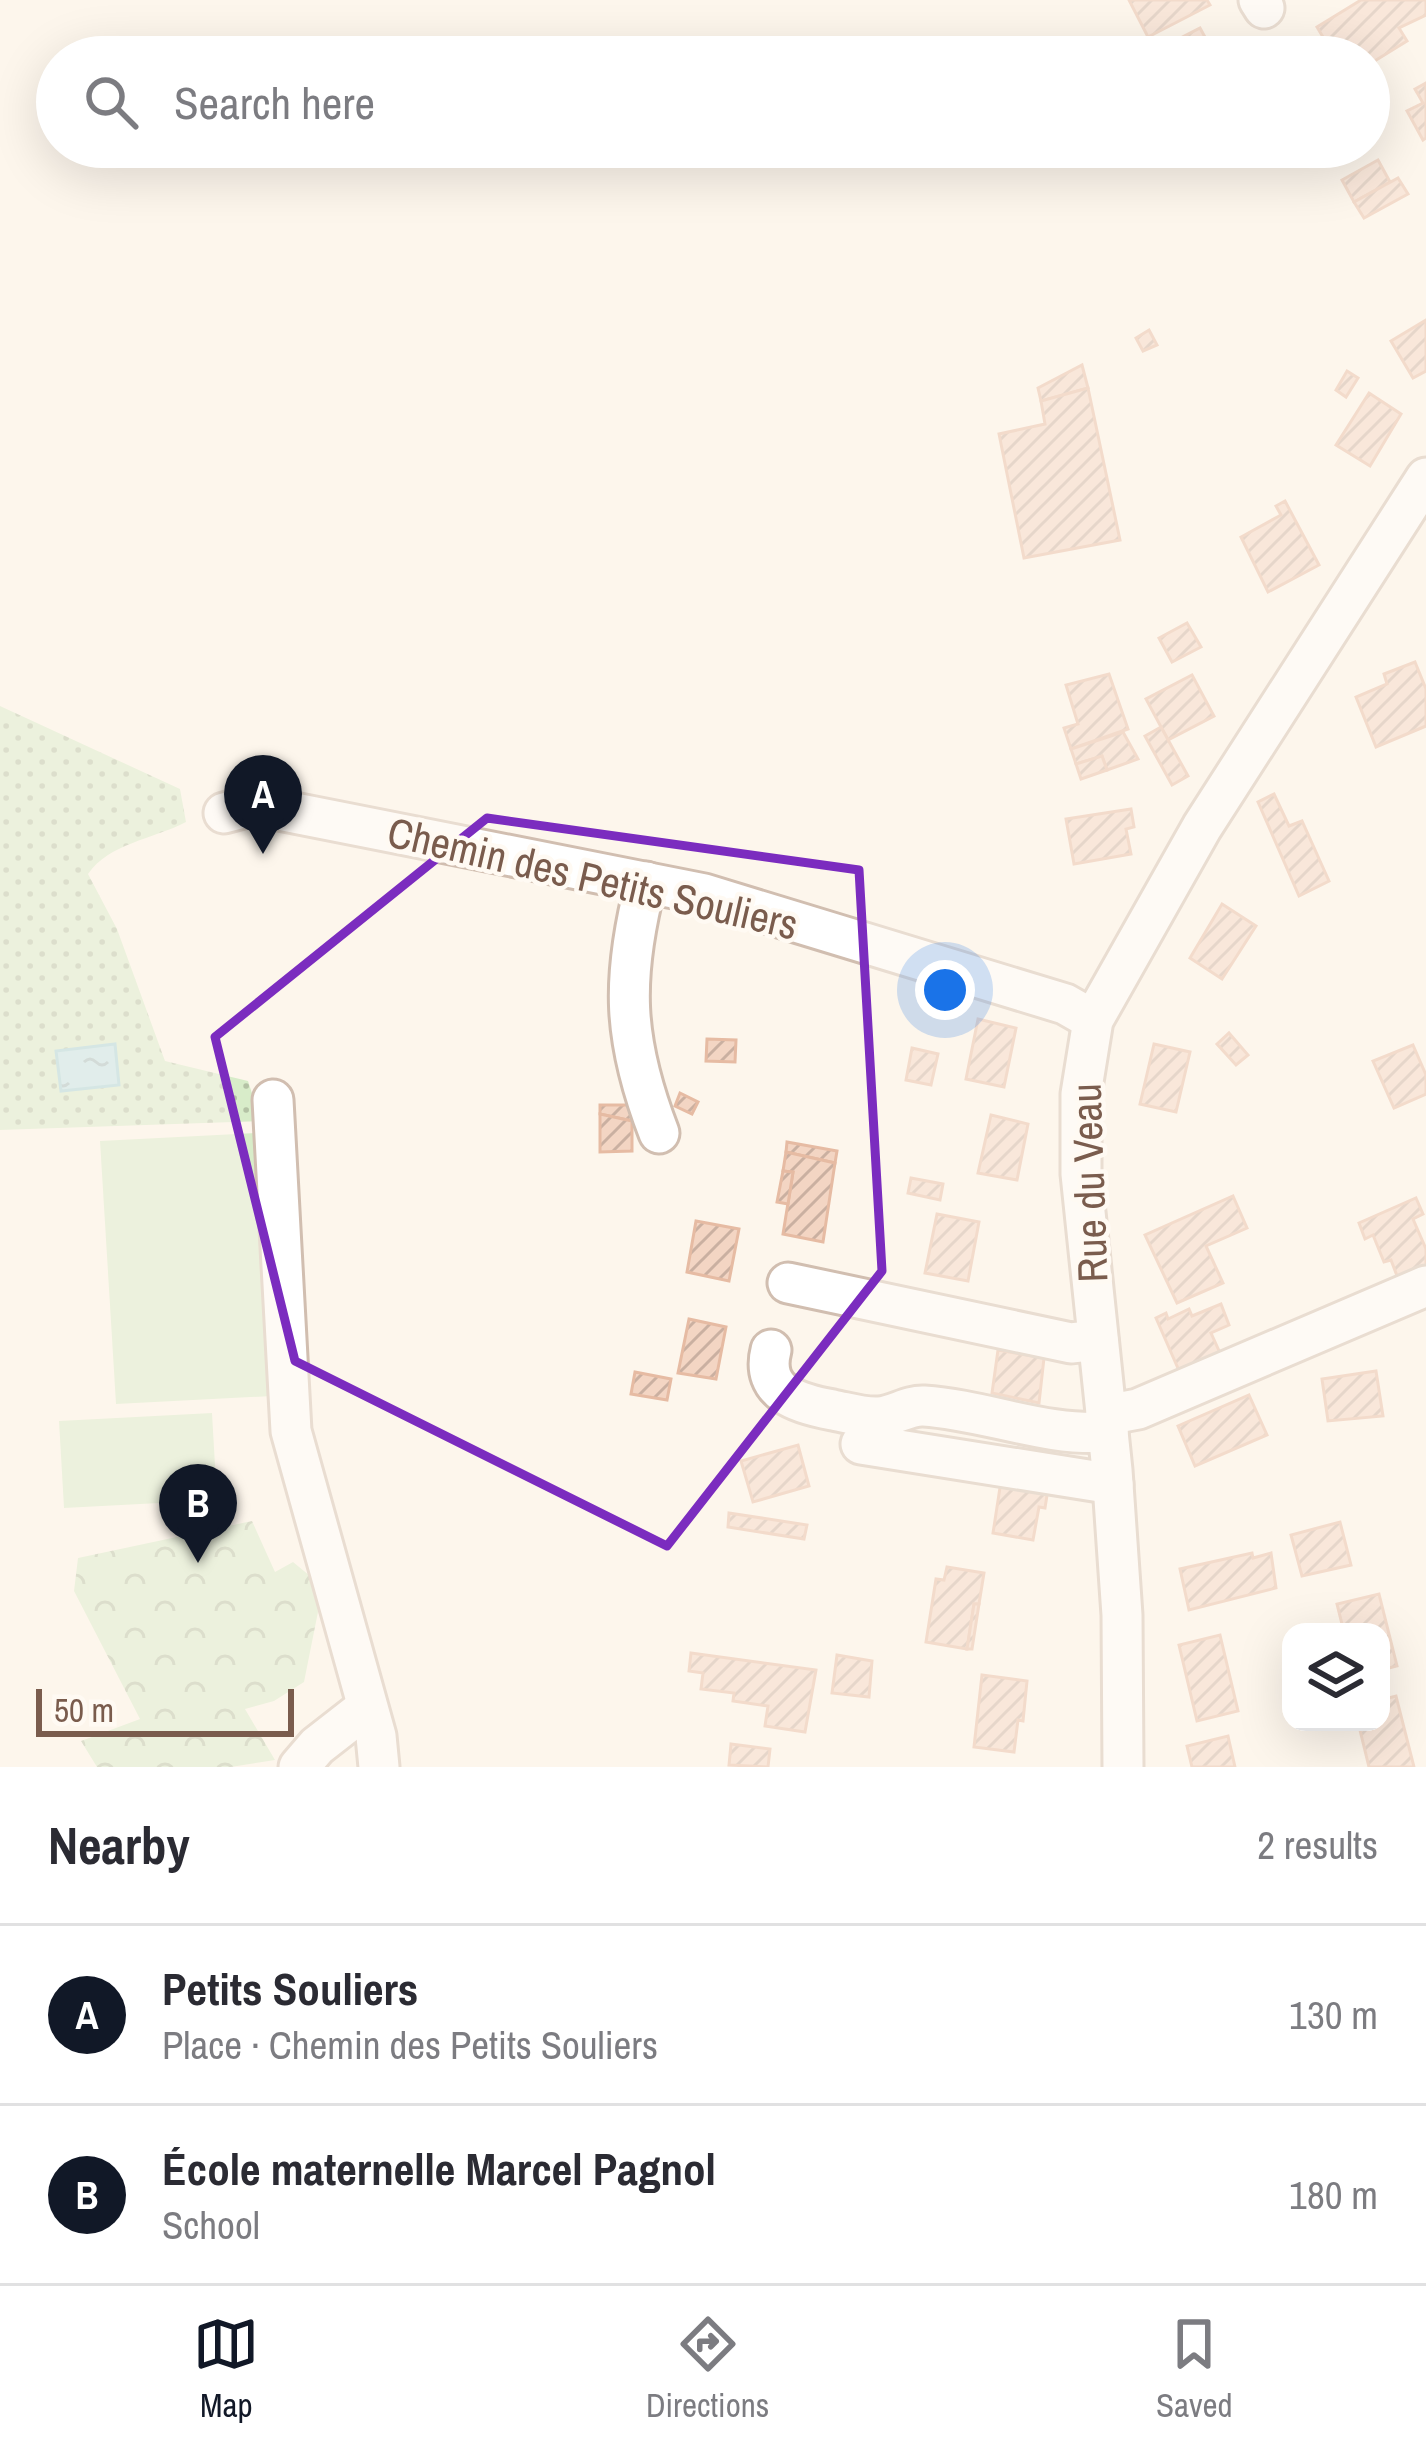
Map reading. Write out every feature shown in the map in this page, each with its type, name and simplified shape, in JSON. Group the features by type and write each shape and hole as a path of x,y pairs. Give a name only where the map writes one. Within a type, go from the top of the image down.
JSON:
{"street":[{"name":"Rue du Veau","path":"1123,1767 1122,1615 1113,1484 1081,1174 1081,1094 1093,1020 1202,827 1426,478"},
{"name":"Chemin des Petits Souliers","path":"224,813 254,805 704,893 1065,1004 1093,1020"},
{"path":"646,882 632,937 627,986 640,1083 659,1133"},
{"path":"273,1100 291,1431 368,1707 379,1767"},
{"path":"788,1283 1071,1343 1098,1340"},
{"path":"771,1350 767,1365 772,1382 802,1404 867,1417 886,1417 918,1405 1079,1434 1426,1286"},
{"path":"861,1444 1113,1484"},
{"path":"299,1767 316,1746 368,1707"}],"highlighted area":[{"path":"487,818 859,870 882,1271 667,1546 295,1361 215,1037"}],"green space":[{"path":"0,706 180,789 186,822 119,849 88,874 117,929 165,1061 248,1081 261,1121 0,1130"},
{"path":"256,1133 273,1396 116,1404 100,1141"},
{"path":"212,1413 217,1500 64,1508 59,1421"},
{"path":"252,1521 275,1572 293,1562 315,1580 318,1612 304,1682 274,1701 245,1709 275,1760 231,1767 97,1767 81,1741 140,1719 74,1591 78,1558"}],"water":[{"path":"115,1044 119,1085 61,1091 56,1051"}],"building":[{"path":"1129,0 1207,0 1210,5 1150,36"},
{"path":"1361,0 1426,0 1426,15 1399,28 1407,41 1390,52 1390,36 1322,36 1317,27"},
{"path":"1426,83 1423,140 1407,111 1423,103 1415,89"},
{"path":"1364,168 1382,168 1390,182 1354,202 1342,180"},
{"path":"1398,178 1408,194 1364,218 1354,202"},
{"path":"1426,320 1426,371 1413,378 1391,341"},
{"path":"1149,330 1157,345 1143,351 1136,338"},
{"path":"1082,365 1088,388 1041,401 1038,388"},
{"path":"1347,371 1358,378 1346,397 1336,390"},
{"path":"1088,388 1120,540 1024,558 999,434 1045,424 1041,401"},
{"path":"1369,393 1401,414 1370,466 1336,445"},
{"path":"1285,501 1319,565 1268,592 1241,537 1281,515 1276,506"},
{"path":"1187,623 1201,647 1172,662 1159,638"},
{"path":"1415,662 1426,689 1426,726 1376,747 1356,697 1387,684 1384,674"},
{"path":"1109,674 1128,729 1071,749 1064,728 1078,724 1066,685"},
{"path":"1192,675 1214,716 1168,740 1146,699"},
{"path":"1161,727 1188,776 1172,785 1145,736"},
{"path":"1123,732 1138,759 1107,770 1102,756 1076,764 1071,749"},
{"path":"1102,756 1107,770 1081,779 1076,764"},
{"path":"1274,794 1289,826 1302,821 1329,881 1299,896 1258,802"},
{"path":"1131,809 1134,827 1126,829 1131,854 1074,864 1066,819"},
{"path":"1222,904 1256,926 1222,979 1190,958"},
{"path":"978,1019 1016,1028 1004,1087 966,1079"},
{"path":"1229,1033 1248,1055 1236,1065 1217,1044"},
{"path":"707,1039 736,1040 735,1062 706,1061"},
{"path":"1154,1044 1190,1052 1176,1112 1140,1104"},
{"path":"1413,1045 1426,1075 1426,1094 1394,1108 1373,1061"},
{"path":"912,1048 938,1054 931,1085 906,1080"},
{"path":"680,1093 698,1102 692,1114 675,1106"},
{"path":"600,1105 632,1105 632,1121 600,1114"},
{"path":"600,1114 632,1121 632,1151 600,1152"},
{"path":"991,1115 1028,1124 1017,1180 978,1173"},
{"path":"787,1142 837,1151 835,1163 786,1152"},
{"path":"786,1152 835,1163 823,1242 783,1234 793,1172 783,1171"},
{"path":"783,1171 793,1172 788,1204 777,1202"},
{"path":"911,1178 943,1184 940,1200 908,1193"},
{"path":"1233,1196 1247,1228 1206,1246 1223,1283 1177,1303 1145,1235"},
{"path":"1416,1198 1423,1214 1413,1219 1426,1249 1426,1279 1402,1289 1391,1260 1384,1262 1373,1235 1365,1239 1359,1223"},
{"path":"937,1214 979,1222 968,1281 925,1273"},
{"path":"696,1221 739,1229 729,1281 687,1272"},
{"path":"1221,1304 1229,1325 1211,1333 1225,1364 1184,1382 1156,1318 1166,1313 1168,1319 1189,1309 1192,1316"},
{"path":"689,1319 726,1327 716,1379 678,1373"},
{"path":"998,1350 1044,1358 1039,1403 992,1393"},
{"path":"1376,1371 1383,1416 1328,1421 1322,1379"},
{"path":"635,1372 671,1379 667,1400 631,1394"},
{"path":"1249,1395 1267,1435 1195,1466 1178,1426"},
{"path":"798,1445 809,1486 753,1502 741,1461"},
{"path":"1001,1481 1048,1489 1033,1540 993,1533"},
{"path":"729,1513 807,1525 804,1539 728,1527"},
{"path":"1340,1522 1351,1565 1302,1576 1291,1535"},
{"path":"1252,1553 1253,1558 1271,1553 1276,1588 1189,1610 1180,1569"},
{"path":"947,1567 984,1573 967,1649 926,1642 936,1579 944,1580"},
{"path":"1379,1594 1386,1623 1342,1623 1337,1604"},
{"path":"974,1604 979,1604 972,1649 967,1649"},
{"path":"1220,1635 1238,1711 1197,1721 1179,1645"},
{"path":"1390,1638 1397,1666 1390,1668"},
{"path":"691,1653 816,1670 805,1732 765,1726 768,1706 733,1701 734,1693 701,1689 703,1673 689,1671"},
{"path":"837,1655 872,1661 869,1697 832,1693"},
{"path":"982,1675 1027,1681 1014,1752 974,1747"},
{"path":"1396,1696 1414,1767 1369,1767 1360,1731 1390,1731 1390,1698"},
{"path":"1228,1736 1235,1767 1192,1767 1187,1746"},
{"path":"731,1744 770,1749 768,1767 729,1765"}],"place":[{"name":"Petits Souliers","path":"263,854"},
{"name":"École maternelle Marcel Pagnol","path":"198,1563"}]}
